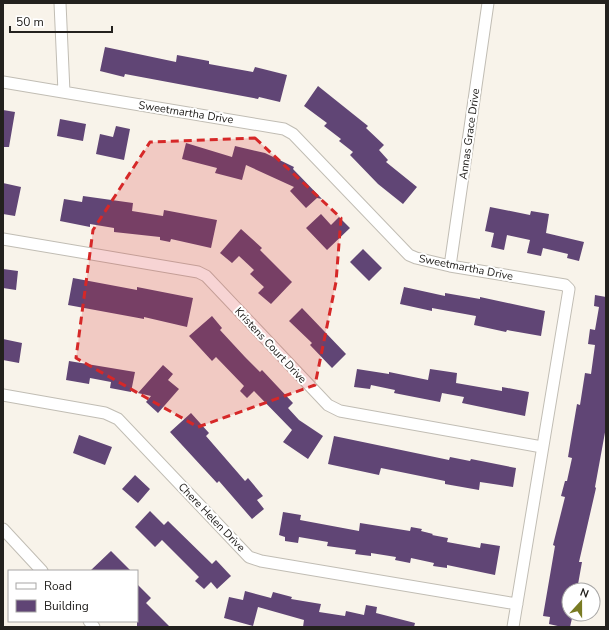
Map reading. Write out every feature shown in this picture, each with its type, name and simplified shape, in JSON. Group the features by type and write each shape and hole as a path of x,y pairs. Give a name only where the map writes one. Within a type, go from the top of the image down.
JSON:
{"street":[{"path":"60,3 64,92"},
{"name":"Annas Grace Drive","path":"450,266 488,3"},
{"name":"Sweetmartha Drive","path":"3,82 284,129 293,134 408,255 450,266 565,285 569,289 513,627"},
{"name":"Kristens Court Drive","path":"3,239 198,272 206,276 328,405 340,411 542,447"},
{"name":"Chere Helen Drive","path":"3,395 105,413 118,419 249,557 261,561 517,604"},
{"path":"3,529 41,570"}],"highlighted area":[{"path":"255,138 341,218 336,282 315,385 198,427 76,358 93,230 150,142"}],"building":[{"path":"105,47 176,62 177,55 209,61 209,64 253,72 255,67 287,75 280,102 259,97 258,99 125,74 124,77 100,71"},
{"path":"318,86 368,126 366,128 384,145 379,150 388,160 386,162 417,187 403,204 378,184 350,155 353,152 339,141 341,139 324,126 327,123 304,106"},
{"path":"3,110 15,112 9,147 3,147"},
{"path":"60,119 86,124 83,141 57,136"},
{"path":"116,126 130,129 124,160 96,154 100,134 113,137"},
{"path":"186,143 232,157 235,146 265,153 294,167 293,169 322,199 317,198 306,208 290,191 294,187 246,165 242,180 215,173 217,168 182,159"},
{"path":"3,183 21,187 15,216 3,214"},
{"path":"83,196 133,203 132,211 163,216 164,210 217,220 211,248 171,239 170,242 160,240 160,237 114,232 114,228 90,224 90,227 60,221 64,199 82,202"},
{"path":"490,207 530,215 531,211 549,214 546,233 584,242 579,261 567,258 568,254 543,248 541,256 527,253 530,240 507,235 504,250 491,247 494,233 485,231"},
{"path":"321,214 331,225 339,217 350,228 327,250 306,228"},
{"path":"241,229 262,248 260,250 292,282 271,304 258,293 264,287 250,274 254,270 239,256 232,263 220,253"},
{"path":"363,249 382,268 369,281 350,262"},
{"path":"3,269 18,271 16,290 3,288"},
{"path":"73,278 137,290 137,287 193,298 187,327 144,317 144,319 68,305"},
{"path":"404,287 445,296 445,293 480,299 480,297 545,311 541,336 507,330 506,332 474,325 476,316 432,308 432,311 400,304"},
{"path":"595,295 606,297 606,427 596,488 579,562 582,562 578,582 561,582 561,622 571,622 570,627 562,627 549,624 550,617 543,616 555,546 553,545 565,497 561,496 565,481 567,481 572,458 568,457 577,404 580,405 585,373 591,374 595,345 588,344 590,329 595,330 599,307 594,306"},
{"path":"302,308 346,354 332,368 310,345 312,343 289,321"},
{"path":"212,316 222,328 220,330 245,357 260,372 262,370 293,403 288,408 299,420 323,436 308,459 283,442 292,430 254,391 247,398 240,391 244,386 216,357 212,361 189,336"},
{"path":"3,339 22,343 19,363 3,360"},
{"path":"69,361 135,372 131,392 110,388 111,382 90,378 89,384 66,380"},
{"path":"163,365 173,374 168,380 179,389 158,413 146,402 151,396 138,393"},
{"path":"357,369 389,374 389,372 428,380 430,369 457,373 456,383 502,391 502,387 529,392 525,416 462,403 464,397 442,393 440,402 394,393 395,390 371,385 370,389 354,387"},
{"path":"191,413 209,433 206,436 245,481 248,478 263,496 257,500 264,509 252,519 219,481 217,483 170,432"},
{"path":"79,435 112,447 105,465 73,453"},
{"path":"334,436 449,460 450,457 470,461 471,459 516,468 513,487 480,482 479,490 445,484 445,481 381,468 379,475 328,464"},
{"path":"135,475 150,489 138,503 122,489"},
{"path":"150,511 164,525 168,521 212,564 216,560 231,576 217,589 211,582 204,589 195,581 199,577 162,540 155,547 135,527"},
{"path":"283,512 301,515 300,520 359,531 360,523 410,531 411,527 422,529 421,531 433,534 432,535 448,538 447,542 480,548 481,543 500,546 495,575 447,565 447,568 433,566 434,563 411,558 410,563 395,560 396,557 371,553 371,556 355,554 356,550 327,546 328,542 299,537 298,543 285,541 285,537 279,535"},
{"path":"111,551 130,570 91,570"},
{"path":"138,585 151,598 146,603 170,627 137,627"},
{"path":"245,591 271,598 273,592 292,597 291,599 321,604 319,612 345,616 346,611 364,615 366,605 377,607 376,613 415,623 414,627 303,627 304,620 258,607 253,626 224,618 229,597 243,600"}]}
